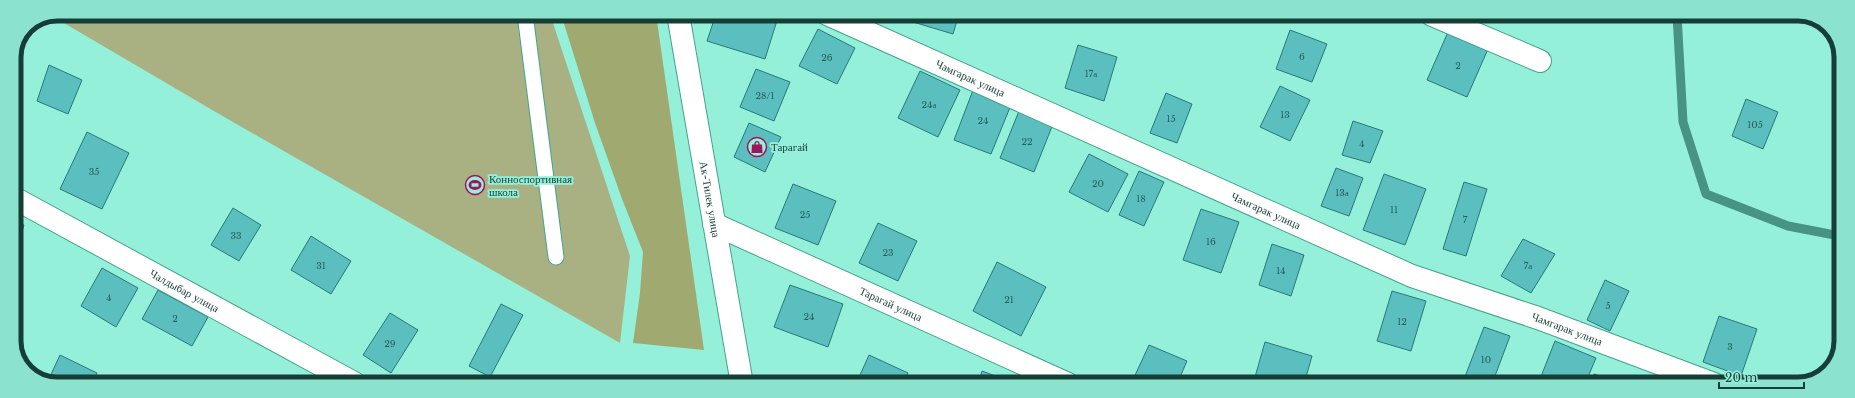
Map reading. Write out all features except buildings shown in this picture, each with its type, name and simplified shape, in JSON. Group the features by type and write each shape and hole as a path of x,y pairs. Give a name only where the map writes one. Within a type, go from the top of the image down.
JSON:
{"street":[{"name":"Ак-Тилек улица","path":"679,21 741,377"},
{"name":"Чамгарак улица","path":"844,21 1412,276 1538,318 1695,377"},
{"path":"1446,21 1540,61"},
{"name":"Чалдыбар улица","path":"21,202 343,377"},
{"name":"Тарагай улица","path":"714,224 1053,377"}],"lane":[{"path":"526,21 556,257"}],"green space":[{"name":"Конноспортивная школа","path":"61,21 552,21 630,256 620,343 219,114"},
{"path":"563,21 657,21 704,350 633,343 640,293 643,252 595,123"}],"waterway":[{"path":"1677,21 1683,122 1706,194 1788,226 1834,235"}],"place":[{"name":"Тарагай","path":"757,147"},
{"name":"Конноспортивная школа","path":"475,185"}]}
